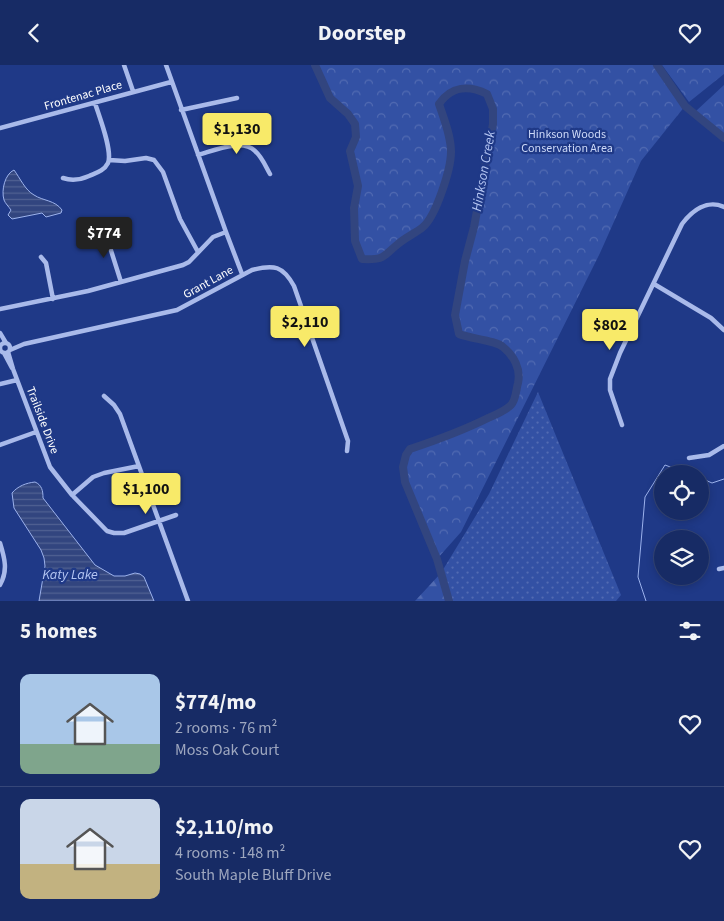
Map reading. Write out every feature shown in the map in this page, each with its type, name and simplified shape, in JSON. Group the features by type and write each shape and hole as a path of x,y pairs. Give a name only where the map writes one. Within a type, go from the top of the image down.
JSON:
{"street":[{"path":"124,65 133,91"},
{"name":"Grant Lane","path":"4,348 177,310 242,275 166,65"},
{"name":"Frontenac Place","path":"0,128 171,82"},
{"path":"181,110 237,98"},
{"path":"63,178 71,181 100,172 109,161 106,141 95,103"},
{"path":"198,155 238,145 251,147 257,152 270,175"},
{"path":"109,161 146,158 154,160 163,172 180,219 198,252"},
{"path":"622,425 610,391 610,379 620,353 688,215 705,205 714,204 724,207"},
{"path":"0,309 53,299 183,265 189,262 213,237 226,232"},
{"path":"109,235 108,241 122,282"},
{"path":"41,257 46,263 53,299"},
{"path":"242,275 252,270 268,267 283,271 294,286 348,441 347,451"},
{"path":"654,284 711,318 724,330"},
{"name":"Trailside Drive","path":"0,335 50,467 72,495 107,531 124,533 158,521"},
{"path":"0,384 18,380"},
{"path":"104,395 120,414 188,601"},
{"path":"0,445 36,432"},
{"path":"689,458 709,455 724,446"},
{"path":"72,495 93,477 139,466"},
{"path":"158,521 176,515"},
{"path":"0,543 5,557 6,569 0,585"}],"green space":[{"name":"Hinkson Woods Conservation Area","path":"315,65 657,65 685,106 641,161 600,253 461,532 437,559 407,487 403,467 406,455 410,449 459,433 511,405 518,385 516,365 504,348 497,343 459,334 455,315 493,124 493,109 487,94 474,89 461,89 444,98 439,104 450,140 451,152 446,180 433,213 423,227 383,257 362,259 355,241 354,208 358,186 350,151 356,137 355,124 348,114 330,98"},
{"path":"662,65 724,65 724,74 689,102"},
{"path":"724,85 724,136 696,111"},
{"path":"538,392 621,595 616,601 451,601 441,573 489,494"},
{"path":"441,573 449,601 415,601"}],"water":[{"path":"14,170 31,193 56,204 62,210 61,213 46,217 42,213 12,219 8,215 11,210 5,201 3,192 4,183 8,175"},
{"name":"Katy Lake","path":"35,482 42,489 43,498 95,565 114,576 140,574 144,577 154,601 39,601 45,566 44,558 41,550 14,508 12,493 22,485"}],"waterway":[{"name":"Hinkson Creek","path":"315,65 330,98 348,114 355,124 356,137 350,151 358,186 354,208 355,241 362,259 383,257 423,227 433,213 446,180 451,152 450,140 439,104 444,98 461,89 474,89 487,94 493,109 493,124 455,315 459,334 489,341 503,347 510,354 516,363 519,378 516,395 511,405 500,413 440,439 410,449 406,455 403,467 405,482 437,559 449,601"},
{"name":"Hinkson Creek","path":"657,65 685,106 724,138"},
{"path":"709,482 712,483 724,479"},
{"path":"646,601 638,577 645,497 654,483"}]}
